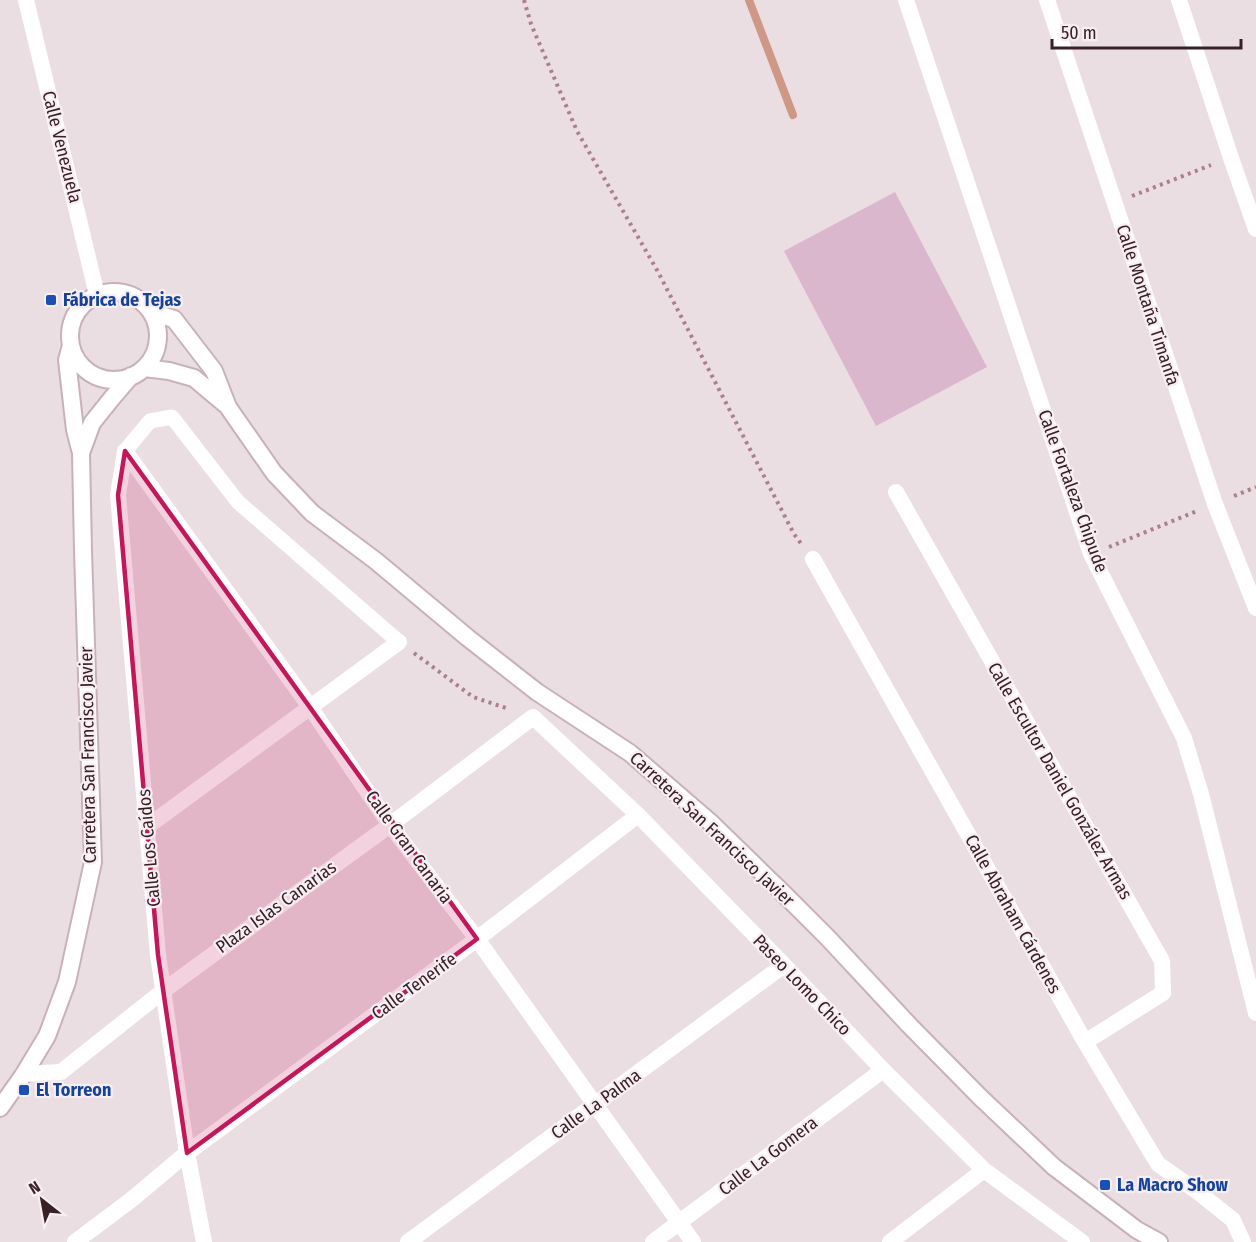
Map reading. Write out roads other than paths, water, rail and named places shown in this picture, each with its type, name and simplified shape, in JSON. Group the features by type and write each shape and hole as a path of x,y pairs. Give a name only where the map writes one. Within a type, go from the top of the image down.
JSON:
{"street":[{"name":"Calle Venezuela","path":"26,0 97,295"},
{"name":"Calle Fortaleza Chipude","path":"906,0 1091,554 1184,738 1201,794 1256,1013"},
{"name":"Calle Montaña Timanfa","path":"1047,0 1215,504 1256,608"},
{"path":"1179,0 1256,229"},
{"path":"112,292 127,293 141,300 151,312 157,326 158,341 153,355 138,372 116,379 101,378 87,370 76,359 71,345 70,330 75,315 84,303 97,295 112,292"},
{"name":"Carretera San Francisco Javier","path":"151,312 174,319 214,371 228,407 274,473 312,513 376,561 537,692 639,760 710,822 783,893 972,1089 1054,1167 1137,1230 1159,1242"},
{"name":"Carretera San Francisco Javier","path":"0,1108 47,1036 67,982 93,862 81,453 75,430 67,360 71,345"},
{"name":"Carretera San Francisco Javier","path":"81,453 92,423 112,398 138,372 170,371 194,378 228,407"},
{"name":"Calle Gran Canaria","path":"125,451 310,706 390,825 477,939 693,1242"},
{"name":"Calle Los Caídos","path":"125,451 118,495 158,955 187,1153 204,1242"},
{"name":"Calle Escultor Daniel González Armas","path":"896,492 1162,961 1163,993 1085,1042"},
{"name":"Calle Abraham Cárdenes","path":"813,560 1085,1042 1158,1164 1233,1220 1243,1242"},
{"path":"148,826 399,642"},
{"name":"Plaza Islas Canarias","path":"24,1074 61,1072 163,991 533,717"},
{"name":"Paseo Lomo Chico","path":"533,717 638,815 883,1070 984,1170 1082,1242"},
{"name":"Calle Tenerife","path":"75,1242 131,1200 187,1153 477,939 638,815"},
{"name":"Calle La Palma","path":"408,1242 784,965"},
{"name":"Calle La Gomera","path":"652,1242 883,1070"},
{"path":"890,1242 984,1170"}],"lane":[{"path":"125,451 150,421 172,417 238,502 399,642"}],"waterway":[{"path":"749,0 793,115"}],"place":[{"name":"Fábrica de Tejas","path":"51,300"},
{"name":"El Torreon","path":"24,1090"},
{"name":"La Macro Show","path":"1105,1185"}]}
